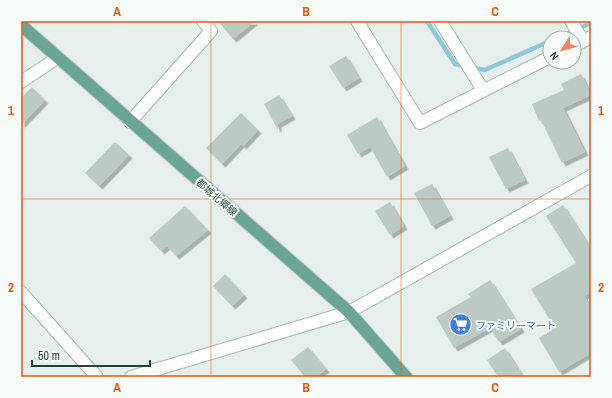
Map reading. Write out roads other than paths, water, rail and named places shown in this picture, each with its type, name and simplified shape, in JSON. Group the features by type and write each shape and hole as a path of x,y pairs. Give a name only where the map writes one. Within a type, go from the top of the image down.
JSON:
{"main road":[{"name":"都城北郷線","path":"21,25 348,312 406,377"}],"street":[{"path":"130,122 211,31 203,21"},
{"path":"358,21 420,123 542,61"},
{"path":"440,21 483,90"},
{"path":"571,22 583,41"},
{"path":"21,82 57,58"},
{"path":"131,377 348,312 591,176"},
{"path":"21,292 96,377"}],"waterway":[{"path":"427,21 455,64 485,70 542,45"},
{"path":"575,30 591,23"}],"place":[{"name":"ファミリーマート","path":"460,325"}]}
